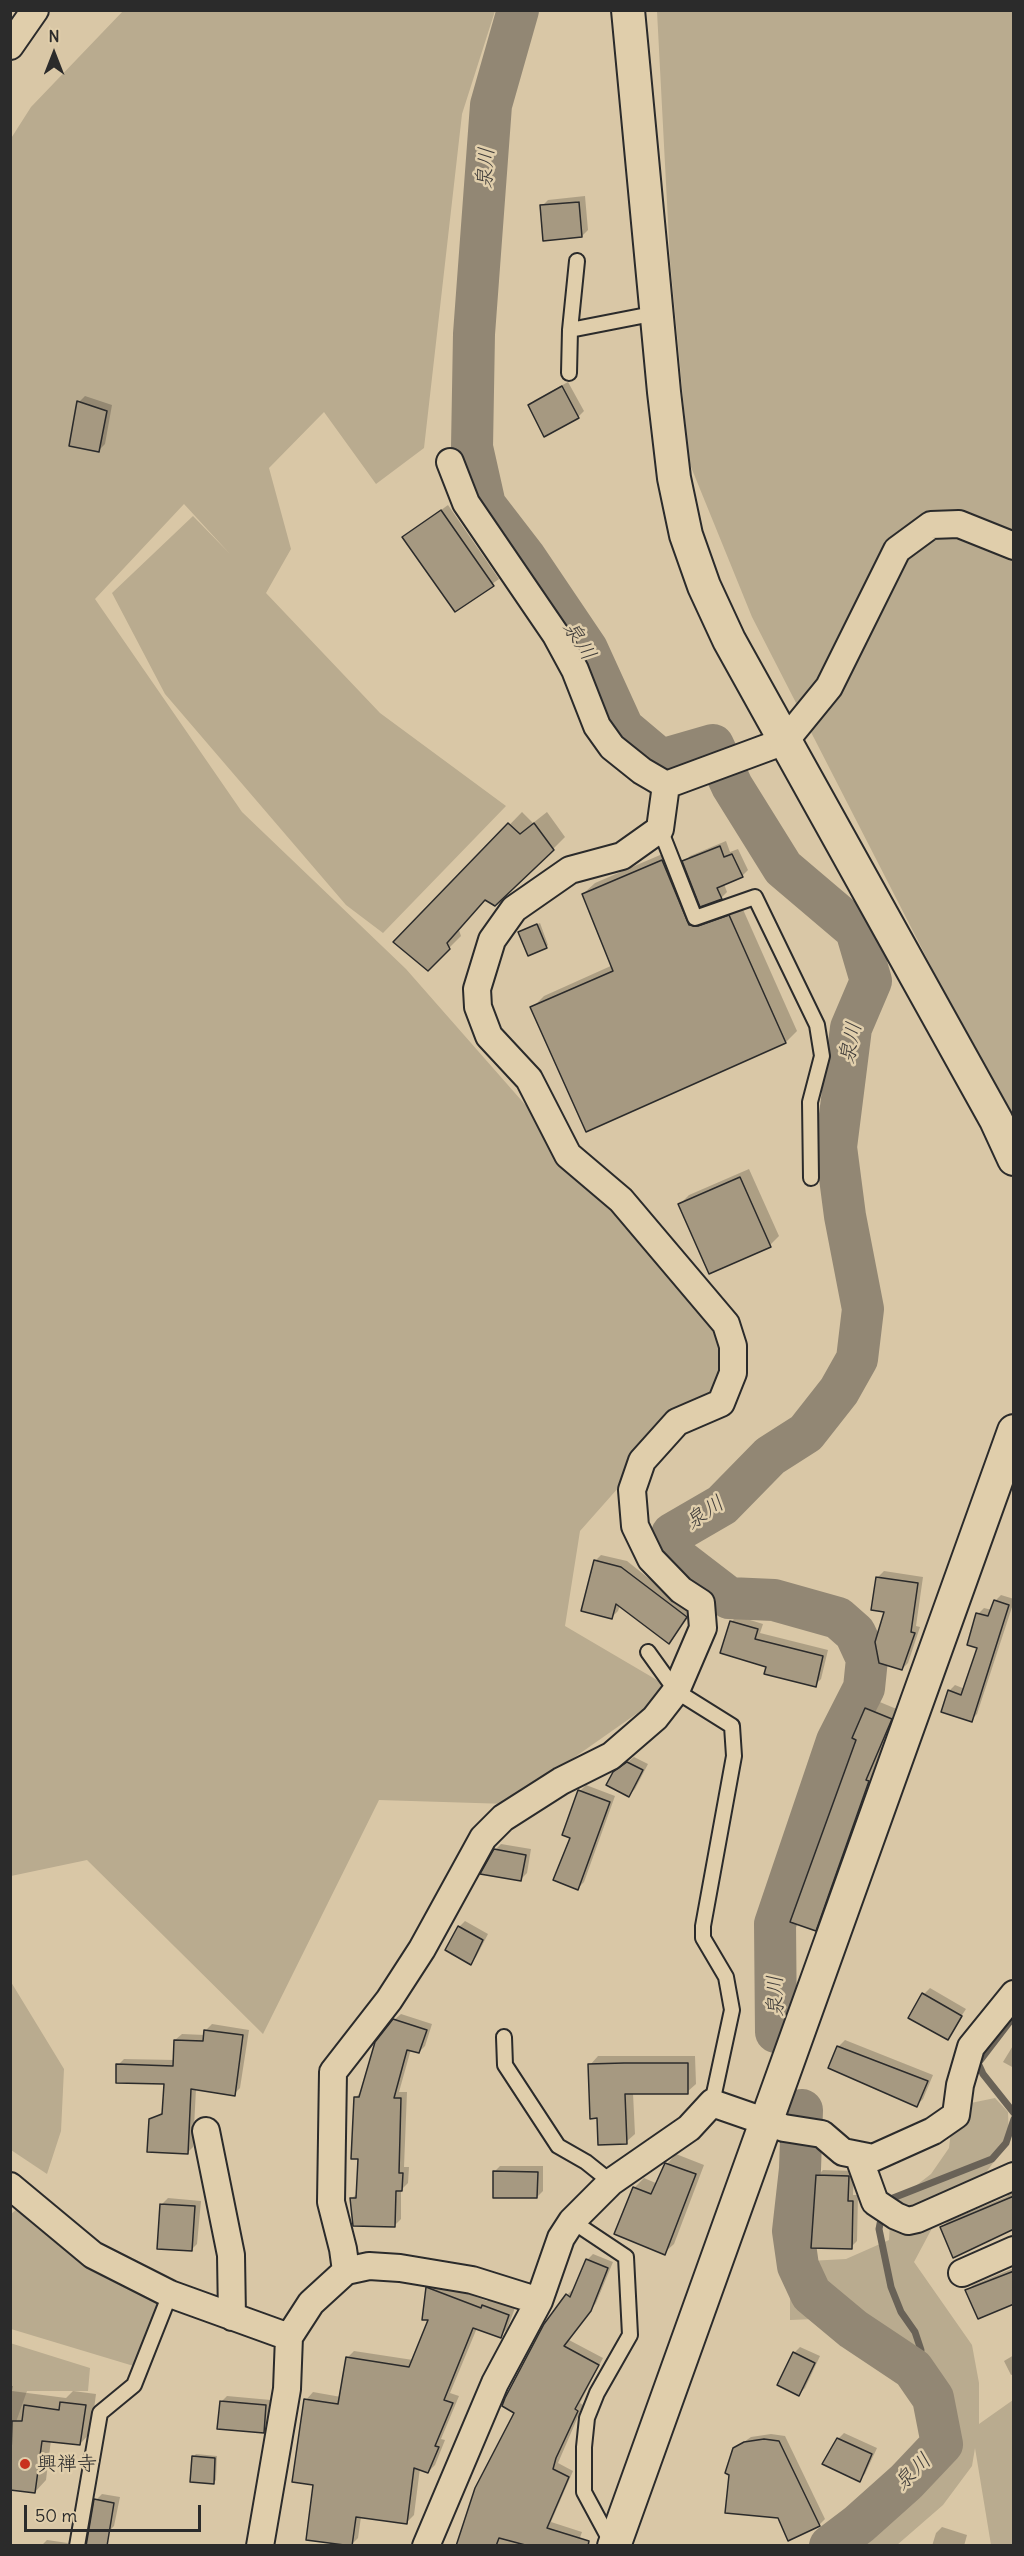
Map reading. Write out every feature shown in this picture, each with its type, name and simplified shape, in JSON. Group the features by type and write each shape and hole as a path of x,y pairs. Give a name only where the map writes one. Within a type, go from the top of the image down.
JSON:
{"street":[{"path":"10,46 35,10"},
{"path":"628,10 674,478 686,535 704,586 729,640 996,1120 1014,1159"},
{"path":"450,462 466,503 556,635 575,670 597,726 612,747 642,771 666,785"},
{"path":"666,785 785,741 829,687 897,550 932,525 959,524 1014,546"},
{"path":"346,2271 331,2202 333,2072 389,2000 422,1948 483,1838 503,1818 551,1787 611,1756 655,1718 676,1691 703,1628 701,1604 681,1590 651,1559 635,1526 632,1490 642,1461 677,1422 721,1403 733,1373 733,1346 726,1324 621,1200 568,1155 529,1079 489,1036 478,1007 477,989 492,940 514,909 570,870 622,856 660,829 666,785"},
{"path":"613,2546 775,2125 1014,1431"},
{"path":"426,2546 495,2383 539,2301 561,2238 572,2221 611,2182 689,2128 712,2103 775,2125 822,2134 843,2152 873,2158 933,2132 956,2115 960,2085 971,2047 1014,1994"},
{"path":"206,2131 231,2255 232,2317"},
{"path":"858,2155 885,2209 908,2221 1014,2176"},
{"path":"15,2198 93,2255 170,2294 289,2337"},
{"path":"962,2273 1014,2250"},
{"path":"260,2546 287,2389 289,2337 311,2303 346,2271 369,2266 400,2268 472,2280 539,2301"}],"lane":[{"path":"569,374 570,330 577,261"},
{"path":"570,330 657,313"},
{"path":"660,829 695,918 755,897 817,1025 822,1056 810,1102 811,1178"},
{"path":"648,1652 676,1691 732,1726 734,1756 703,1926 703,1938 726,1977 732,2010 712,2103"},
{"path":"504,2037 506,2065 558,2146 586,2162 611,2182"},
{"path":"572,2221 626,2256 630,2335 590,2409 584,2447 584,2492 613,2546"},
{"path":"77,2546 100,2413 134,2385 170,2294"}],"shaded area":[{"path":"123,11 495,11 462,114 424,448 376,484 324,412 269,468 291,549 266,593 380,713 506,806 383,933 346,905 165,694 112,593 193,516 230,554 184,504 95,599 242,812 406,969 731,1339 721,1403 642,1461 580,1531 565,1626 662,1683 666,1693 508,1804 379,1800 263,2034 87,1860 11,1876 10,140 31,107"},
{"path":"657,11 1013,11 1013,1128 980,1073 957,1017 752,617 689,462 670,260"},
{"path":"11,1982 64,2069 61,2131 47,2174 11,2150"},
{"path":"995,2098 1008,2112 1009,2141 982,2178 938,2217 914,2262 972,2345 979,2383 979,2424 1013,2400 1013,2545 991,2545 975,2448 972,2466 943,2505 897,2545 841,2545 942,2444 934,2377 882,2341 840,2318 790,2320 790,2262 846,2259 889,2240 891,2205 931,2174 949,2148 951,2131 966,2104"},
{"path":"17,2209 166,2301 137,2367 11,2329 10,2215"},
{"path":"10,2343 90,2368 88,2391 27,2391 11,2436"}],"building":[{"path":"579,202 582,237 543,241 540,205"},
{"path":"562,386 579,418 544,437 528,405"},
{"path":"77,401 107,411 99,452 69,446"},
{"path":"441,510 494,586 455,612 402,537"},
{"path":"508,823 520,834 534,823 554,850 495,906 485,900 447,943 450,949 428,971 393,942"},
{"path":"720,846 724,857 732,854 743,877 717,888 722,899 700,907 682,861"},
{"path":"662,860 689,925 698,926 729,915 786,1043 586,1132 530,1007 613,971 582,894"},
{"path":"537,924 547,948 528,956 518,932"},
{"path":"740,1177 771,1247 709,1274 678,1204"},
{"path":"594,1560 621,1567 687,1617 669,1644 616,1604 612,1619 581,1611"},
{"path":"876,1577 918,1583 911,1632 915,1633 902,1670 879,1663 875,1642 884,1612 871,1610"},
{"path":"994,1600 1009,1605 972,1722 941,1712 948,1690 961,1695 977,1648 967,1645 976,1613 988,1616"},
{"path":"730,1621 758,1629 755,1639 823,1656 816,1687 764,1674 766,1667 720,1653"},
{"path":"865,1708 892,1719 866,1780 869,1781 816,1931 790,1922 856,1740 852,1738"},
{"path":"627,1762 643,1770 629,1797 606,1785 613,1772"},
{"path":"578,1790 610,1802 578,1890 553,1880 570,1838 562,1835"},
{"path":"494,1849 526,1855 521,1881 480,1874"},
{"path":"458,1926 483,1940 471,1965 445,1950"},
{"path":"922,1993 962,2016 948,2040 908,2018"},
{"path":"393,2019 427,2030 419,2053 407,2050 394,2098 401,2098 399,2173 403,2173 402,2191 396,2191 395,2227 353,2226 350,2198 356,2198 358,2159 351,2159 354,2097 359,2097 375,2042"},
{"path":"204,2030 243,2035 235,2096 191,2089 188,2154 147,2152 149,2119 162,2114 164,2084 116,2083 116,2064 173,2066 174,2040 203,2041"},
{"path":"837,2046 928,2081 917,2107 828,2068"},
{"path":"688,2063 688,2094 625,2094 627,2144 598,2145 597,2118 590,2119 588,2064"},
{"path":"665,2163 696,2174 665,2255 614,2234 633,2187 651,2194"},
{"path":"493,2171 538,2172 537,2198 493,2198"},
{"path":"816,2175 849,2176 848,2201 853,2201 852,2249 811,2248"},
{"path":"1014,2196 1014,2229 953,2258 940,2227"},
{"path":"160,2204 195,2206 192,2251 157,2249"},
{"path":"586,2259 608,2268 591,2311 564,2346 599,2365 575,2409 578,2411 556,2458 553,2469 569,2477 547,2528 589,2541 588,2546 529,2546 499,2538 496,2546 456,2546 475,2488 514,2413 502,2406 505,2398 544,2324 566,2294 570,2297"},
{"path":"1014,2271 1014,2304 978,2319 965,2290"},
{"path":"426,2287 481,2308 482,2305 509,2315 501,2338 473,2328 444,2400 453,2403 435,2446 439,2447 428,2473 414,2468 407,2524 356,2517 352,2546 306,2540 313,2485 292,2482 304,2399 338,2404 346,2357 409,2367 428,2320 422,2320"},
{"path":"793,2352 815,2363 799,2396 777,2385"},
{"path":"220,2401 266,2405 264,2433 217,2429"},
{"name":"興禅寺","path":"60,2402 86,2405 80,2445 42,2441 35,2493 10,2490 12,2421 22,2421 24,2405 59,2410"},
{"path":"837,2438 872,2454 860,2482 822,2464"},
{"path":"764,2439 779,2441 820,2526 788,2541 778,2518 725,2513 729,2475 725,2473 733,2448 744,2442"},
{"path":"192,2456 215,2458 214,2484 190,2482"},
{"path":"94,2499 114,2503 107,2546 86,2546"}],"waterway":[{"name":"泉川","path":"518,10 491,105 474,334 472,447 485,505 525,557 587,649 623,728 661,760 713,745 732,786 783,868 856,930 871,981 851,1028 836,1147 845,1216 863,1309 857,1359 839,1391 806,1433 770,1456 722,1505 672,1534 673,1555 729,1598 774,1600 838,1618 855,1633 867,1659 864,1688 837,1741 775,1924 776,2032"},
{"path":"1014,2016 978,2063 983,2074 1014,2113"},
{"name":"泉川","path":"802,2110 800,2169 793,2231 798,2266 811,2294 853,2329 913,2369 933,2398 942,2444 906,2482 859,2524 830,2546"},
{"path":"886,2204 893,2198 992,2159 1006,2143 1014,2119"},
{"path":"882,2214 879,2229 891,2287 901,2312 915,2332 921,2350 916,2373"}],"place":[{"name":"興禅寺","path":"25,2464"}]}
